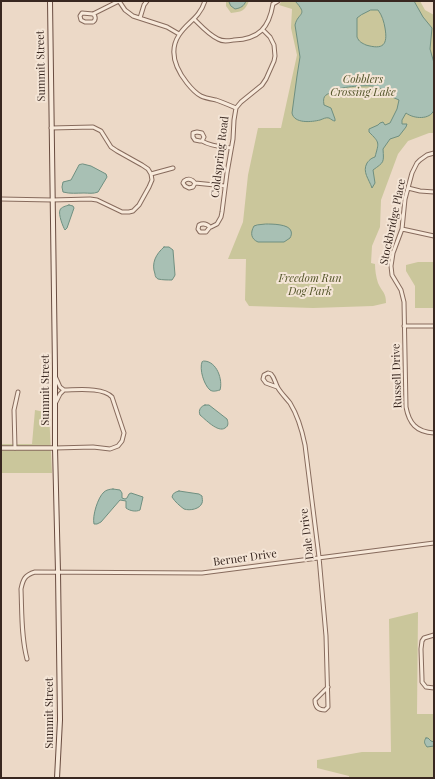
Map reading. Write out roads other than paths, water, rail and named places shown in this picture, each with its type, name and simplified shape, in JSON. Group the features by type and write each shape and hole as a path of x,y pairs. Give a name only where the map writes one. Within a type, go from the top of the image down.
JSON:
{"main road":[{"name":"Summit Street","path":"50,1 55,448 60,720 57,778"}],"street":[{"path":"93,14 95,15 95,20 92,22 85,22 81,20 80,16 82,13 93,14 119,1 128,13 133,16 166,27 179,34"},
{"path":"140,18 144,5 148,1"},
{"path":"205,1 194,19 179,34 175,46 174,57 177,68 186,81 201,96 236,108"},
{"path":"194,19 210,35 221,41 244,40 263,30 270,19 271,4 278,1"},
{"name":"Coldspring Road","path":"210,227 216,224 221,217 233,139 234,114 236,108 262,85 274,61 274,46 270,37 263,30"},
{"path":"1,199 90,199 97,200 122,212 133,211 139,205 152,180 148,169 120,154 111,147 102,131 98,129 93,127 51,128"},
{"path":"202,140 210,144 231,148"},
{"name":"Stockbridge Place","path":"404,326 403,298 401,290 392,275 391,266 393,253 402,229 403,206 412,173 417,163 427,155 434,153"},
{"path":"151,174 173,168"},
{"path":"195,183 225,186"},
{"path":"408,188 434,192"},
{"path":"402,229 434,236"},
{"path":"404,326 434,326"},
{"name":"Russell Drive","path":"404,326 407,413 410,421 417,428 434,433"},
{"path":"1,448 93,447 110,449 118,446 122,441 124,433 112,397 109,393 102,391 64,390 60,387 56,379 55,368"},
{"name":"Dale Drive","path":"277,387 266,383 263,379 264,375 268,373 273,376 277,387 289,402 297,416 303,432 319,557 326,639 328,687 328,707 325,710 321,710 315,704 314,700 328,687"},
{"path":"55,408 57,399 64,390"},
{"path":"15,448 14,410 18,392"},
{"name":"Berner Drive","path":"27,659 23,637 21,589 22,582 26,577 36,572 202,573 434,543"},
{"path":"434,636 424,638 421,649 422,682 426,687 434,688"}],"park label":[{"name":"Cobblers Crossing Lake","path":"363,86"},
{"name":"Freedom Run Dog Park","path":"310,285"}]}
